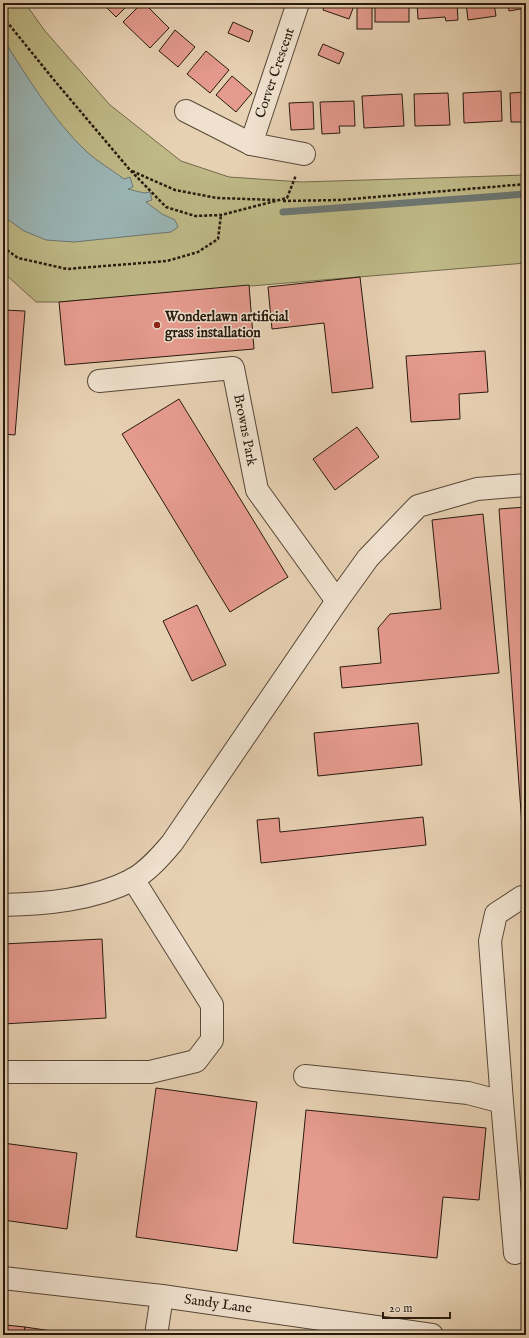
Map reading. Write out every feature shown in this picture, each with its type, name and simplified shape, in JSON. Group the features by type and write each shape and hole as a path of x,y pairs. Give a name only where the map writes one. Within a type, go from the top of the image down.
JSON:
{"street":[{"name":"Corver Crescent","path":"251,144 298,3"},
{"path":"186,111 251,144 304,154"},
{"name":"Browns Park","path":"99,381 232,368 257,490 337,601"},
{"path":"3,905 76,899 110,890 133,879 158,860 172,843 368,558 418,506 477,489 526,485"},
{"path":"3,1072 150,1072 196,1061 212,1040 212,1005 133,879"},
{"path":"515,1253 490,941 496,914 522,897 526,897"},
{"path":"305,1076 468,1094 502,1102"},
{"name":"Sandy Lane","path":"3,1278 162,1296 313,1326 428,1335"},
{"path":"156,1335 162,1296"}],"path":[{"path":"3,16 130,170 166,207 195,216 220,215 287,198 304,154"},
{"path":"130,170 175,190 217,198 279,201 340,200 526,184"},
{"path":"3,247 18,258 67,269 167,261 198,252 218,239 220,215"}],"shaded area":[{"path":"3,3 25,3 45,31 110,105 181,161 229,177 302,182 526,175 526,263 59,302 36,302 3,272"}],"water":[{"path":"3,39 42,98 75,140 100,163 124,179 130,177 133,187 128,189 144,193 150,192 152,200 146,202 162,214 175,220 178,227 171,232 74,242 46,240 24,231 3,216"}],"building":[{"path":"102,3 130,3 116,17"},
{"path":"142,3 144,3 169,28 150,48 123,22"},
{"path":"326,3 355,3 349,19 323,10"},
{"path":"375,3 409,3 409,22 375,22"},
{"path":"417,3 457,3 458,20 446,21 445,17 418,19"},
{"path":"466,3 494,3 496,16 468,20"},
{"path":"508,3 526,3 526,8 509,11"},
{"path":"357,5 372,5 372,29 357,29"},
{"path":"233,22 253,31 249,42 228,33"},
{"path":"175,30 195,47 178,67 159,51"},
{"path":"323,44 344,53 339,64 318,55"},
{"path":"206,51 229,70 210,93 187,74"},
{"path":"232,76 252,93 236,112 216,95"},
{"path":"501,91 502,121 464,123 463,93"},
{"path":"526,92 526,122 511,122 510,93"},
{"path":"448,93 450,125 415,126 414,94"},
{"path":"402,94 404,126 364,128 362,96"},
{"path":"354,101 355,126 339,126 340,133 322,134 320,102"},
{"path":"313,102 314,129 291,130 289,103"},
{"path":"360,277 373,388 332,393 324,323 272,329 268,287"},
{"name":"Wonderlawn artificial grass installation","path":"249,285 254,349 65,365 59,302"},
{"path":"3,310 25,311 15,435 3,434"},
{"path":"485,351 488,392 459,394 460,419 411,422 406,356"},
{"path":"179,399 288,577 230,612 122,434"},
{"path":"357,427 379,457 335,490 313,459"},
{"path":"526,507 526,825 522,826 499,509"},
{"path":"483,514 499,673 342,688 340,667 381,663 378,628 390,614 441,609 432,520"},
{"path":"197,605 226,665 192,681 163,621"},
{"path":"418,723 422,765 318,776 314,733"},
{"path":"423,817 426,845 261,863 257,820 279,818 280,832"},
{"path":"102,939 106,1018 3,1024 3,944"},
{"path":"156,1088 257,1102 237,1251 136,1237"},
{"path":"306,1110 486,1128 479,1200 443,1197 437,1258 293,1243"},
{"path":"3,1143 77,1153 67,1229 3,1220"},
{"path":"6,1325 25,1327 24,1335 5,1335"},
{"path":"25,1327 45,1330 44,1335 24,1335"},
{"path":"45,1330 64,1332 64,1335 44,1335"}],"waterway":[{"path":"283,212 526,194"}],"place":[{"name":"Wonderlawn artificial grass installation","path":"157,325"}]}
